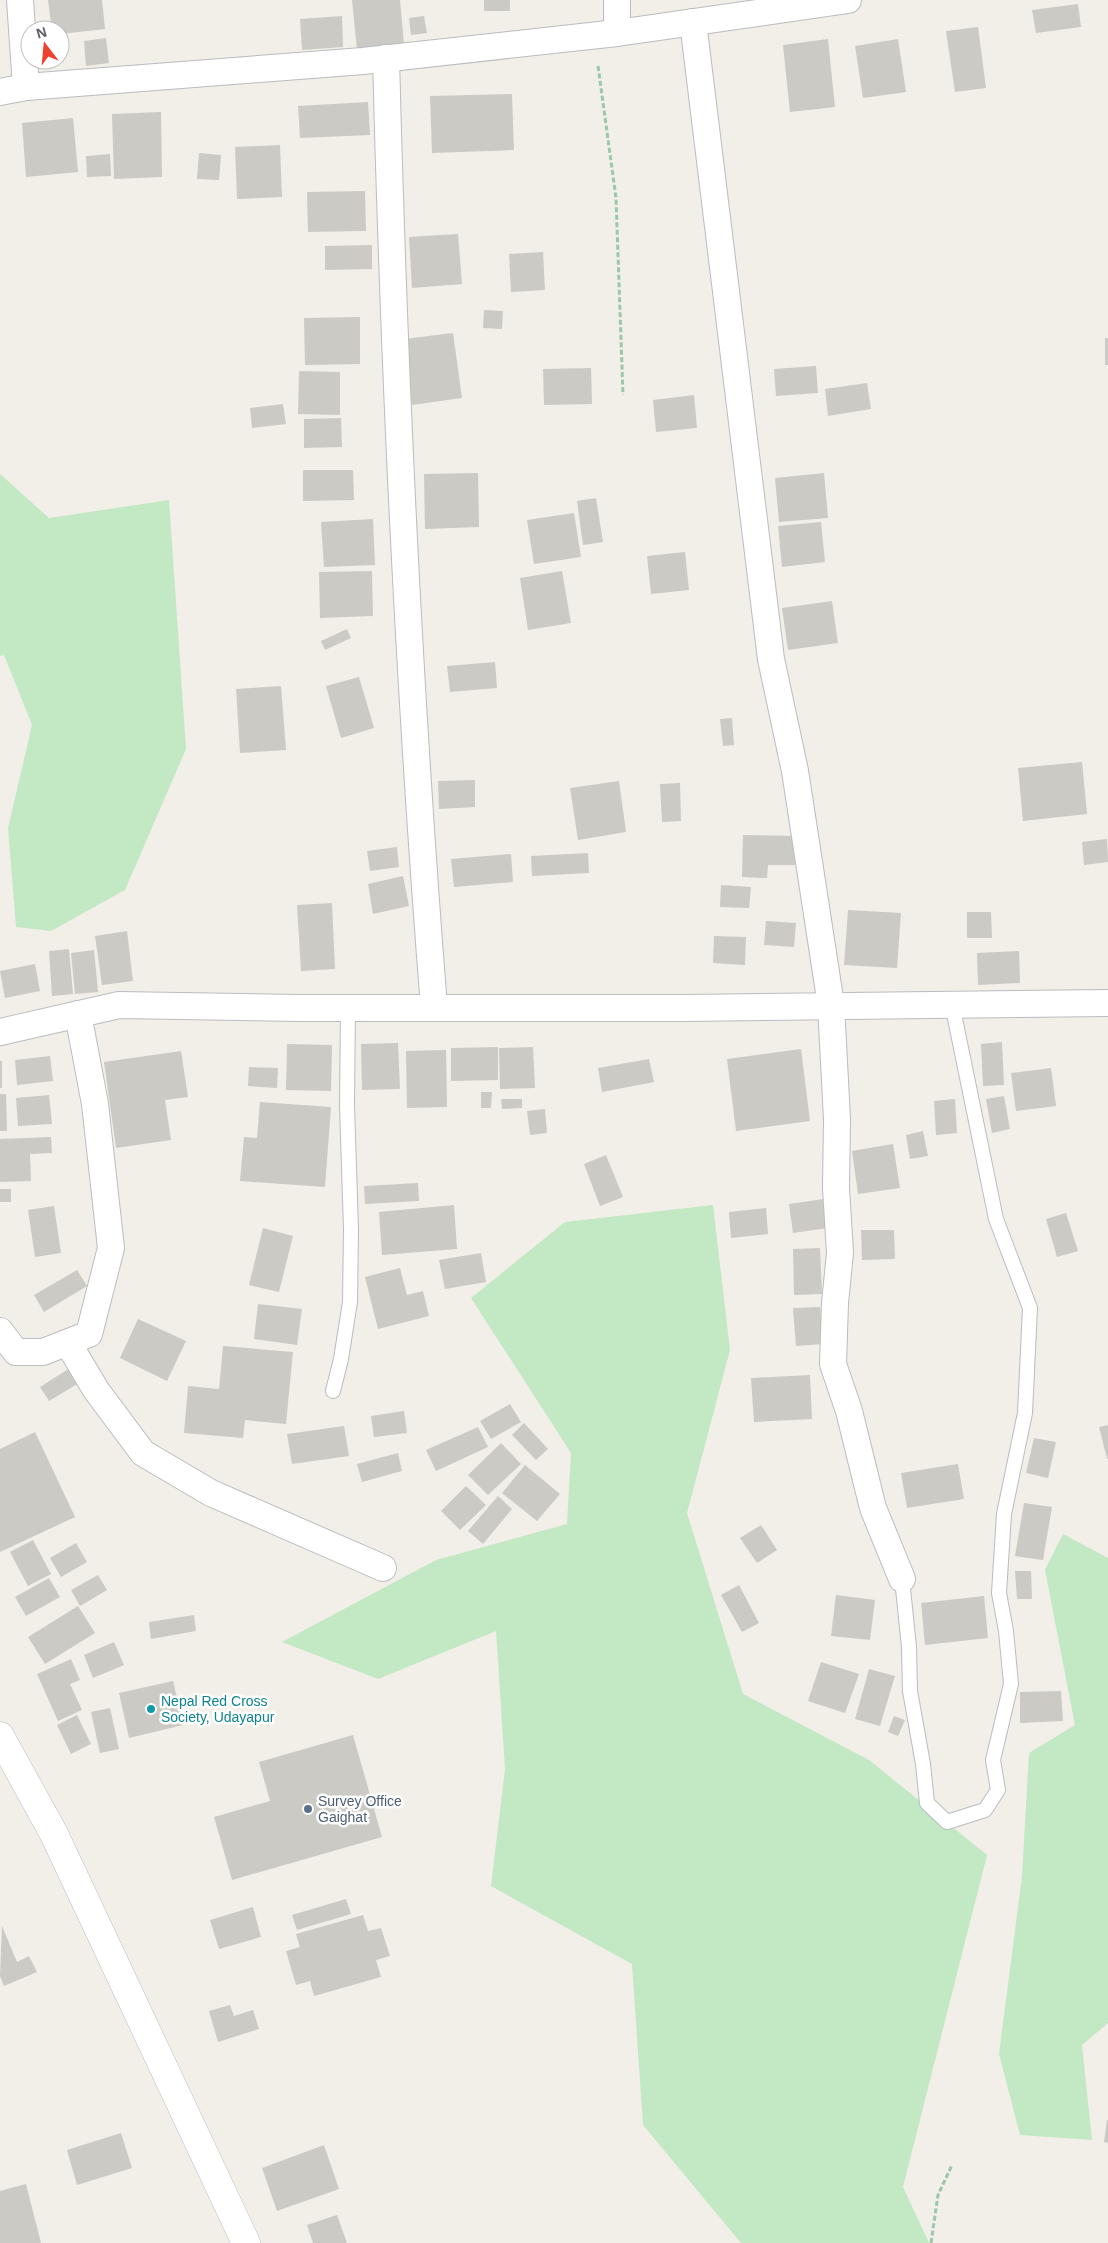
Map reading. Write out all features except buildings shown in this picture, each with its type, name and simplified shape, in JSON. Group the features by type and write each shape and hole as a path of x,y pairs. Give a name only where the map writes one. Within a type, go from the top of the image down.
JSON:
{"main road":[{"path":"0,1736 54,1834 246,2243"}],"street":[{"path":"20,0 26,87"},
{"path":"605,35 616,0"},
{"path":"0,92 26,87 386,58 605,35 848,0"},
{"path":"693,22 771,660 795,772 831,1005 837,1119 836,1188 840,1253 835,1303 833,1364 849,1412 873,1508 902,1580"},
{"path":"386,58 392,306 401,489 418,798 434,1007"},
{"path":"0,1032 119,1005 686,1008 1108,1002"},
{"path":"0,1331 16,1352 44,1352 89,1334 111,1248 95,1104 78,1014"},
{"path":"68,1343 96,1390 143,1453 211,1493 383,1568"}],"lane":[{"path":"902,1580 909,1647 910,1691 924,1764 927,1803 947,1822 985,1810 998,1790 993,1760 1011,1684 1006,1632 999,1593 1004,1514 1025,1414 1030,1308 996,1219 952,1004"},
{"path":"333,1391 341,1360 350,1302 351,1230 346,1106 348,1007"}],"path":[{"path":"605,35 616,198 623,395"},
{"path":"930,2243 938,2195 952,2165"}],"green space":[{"path":"0,474 49,518 169,500 186,749 125,890 51,931 16,927 8,828 32,725 4,655 0,656"},
{"path":"713,1205 730,1350 687,1513 743,1694 869,1760 987,1855 903,2187 929,2243 741,2243 643,2125 632,1964 491,1886 505,1769 496,1631 378,1679 282,1642 436,1560 567,1524 571,1453 471,1298 565,1222"},
{"path":"1063,1534 1108,1558 1108,2023 1082,2045 1092,2140 1020,2135 999,2054 1022,1876 1029,1753 1075,1725 1045,1570"}],"place":[{"name":"Nepal Red Cross Society, Udayapur","path":"151,1709"},
{"name":"Survey Office Gaighat","path":"308,1809"}]}
